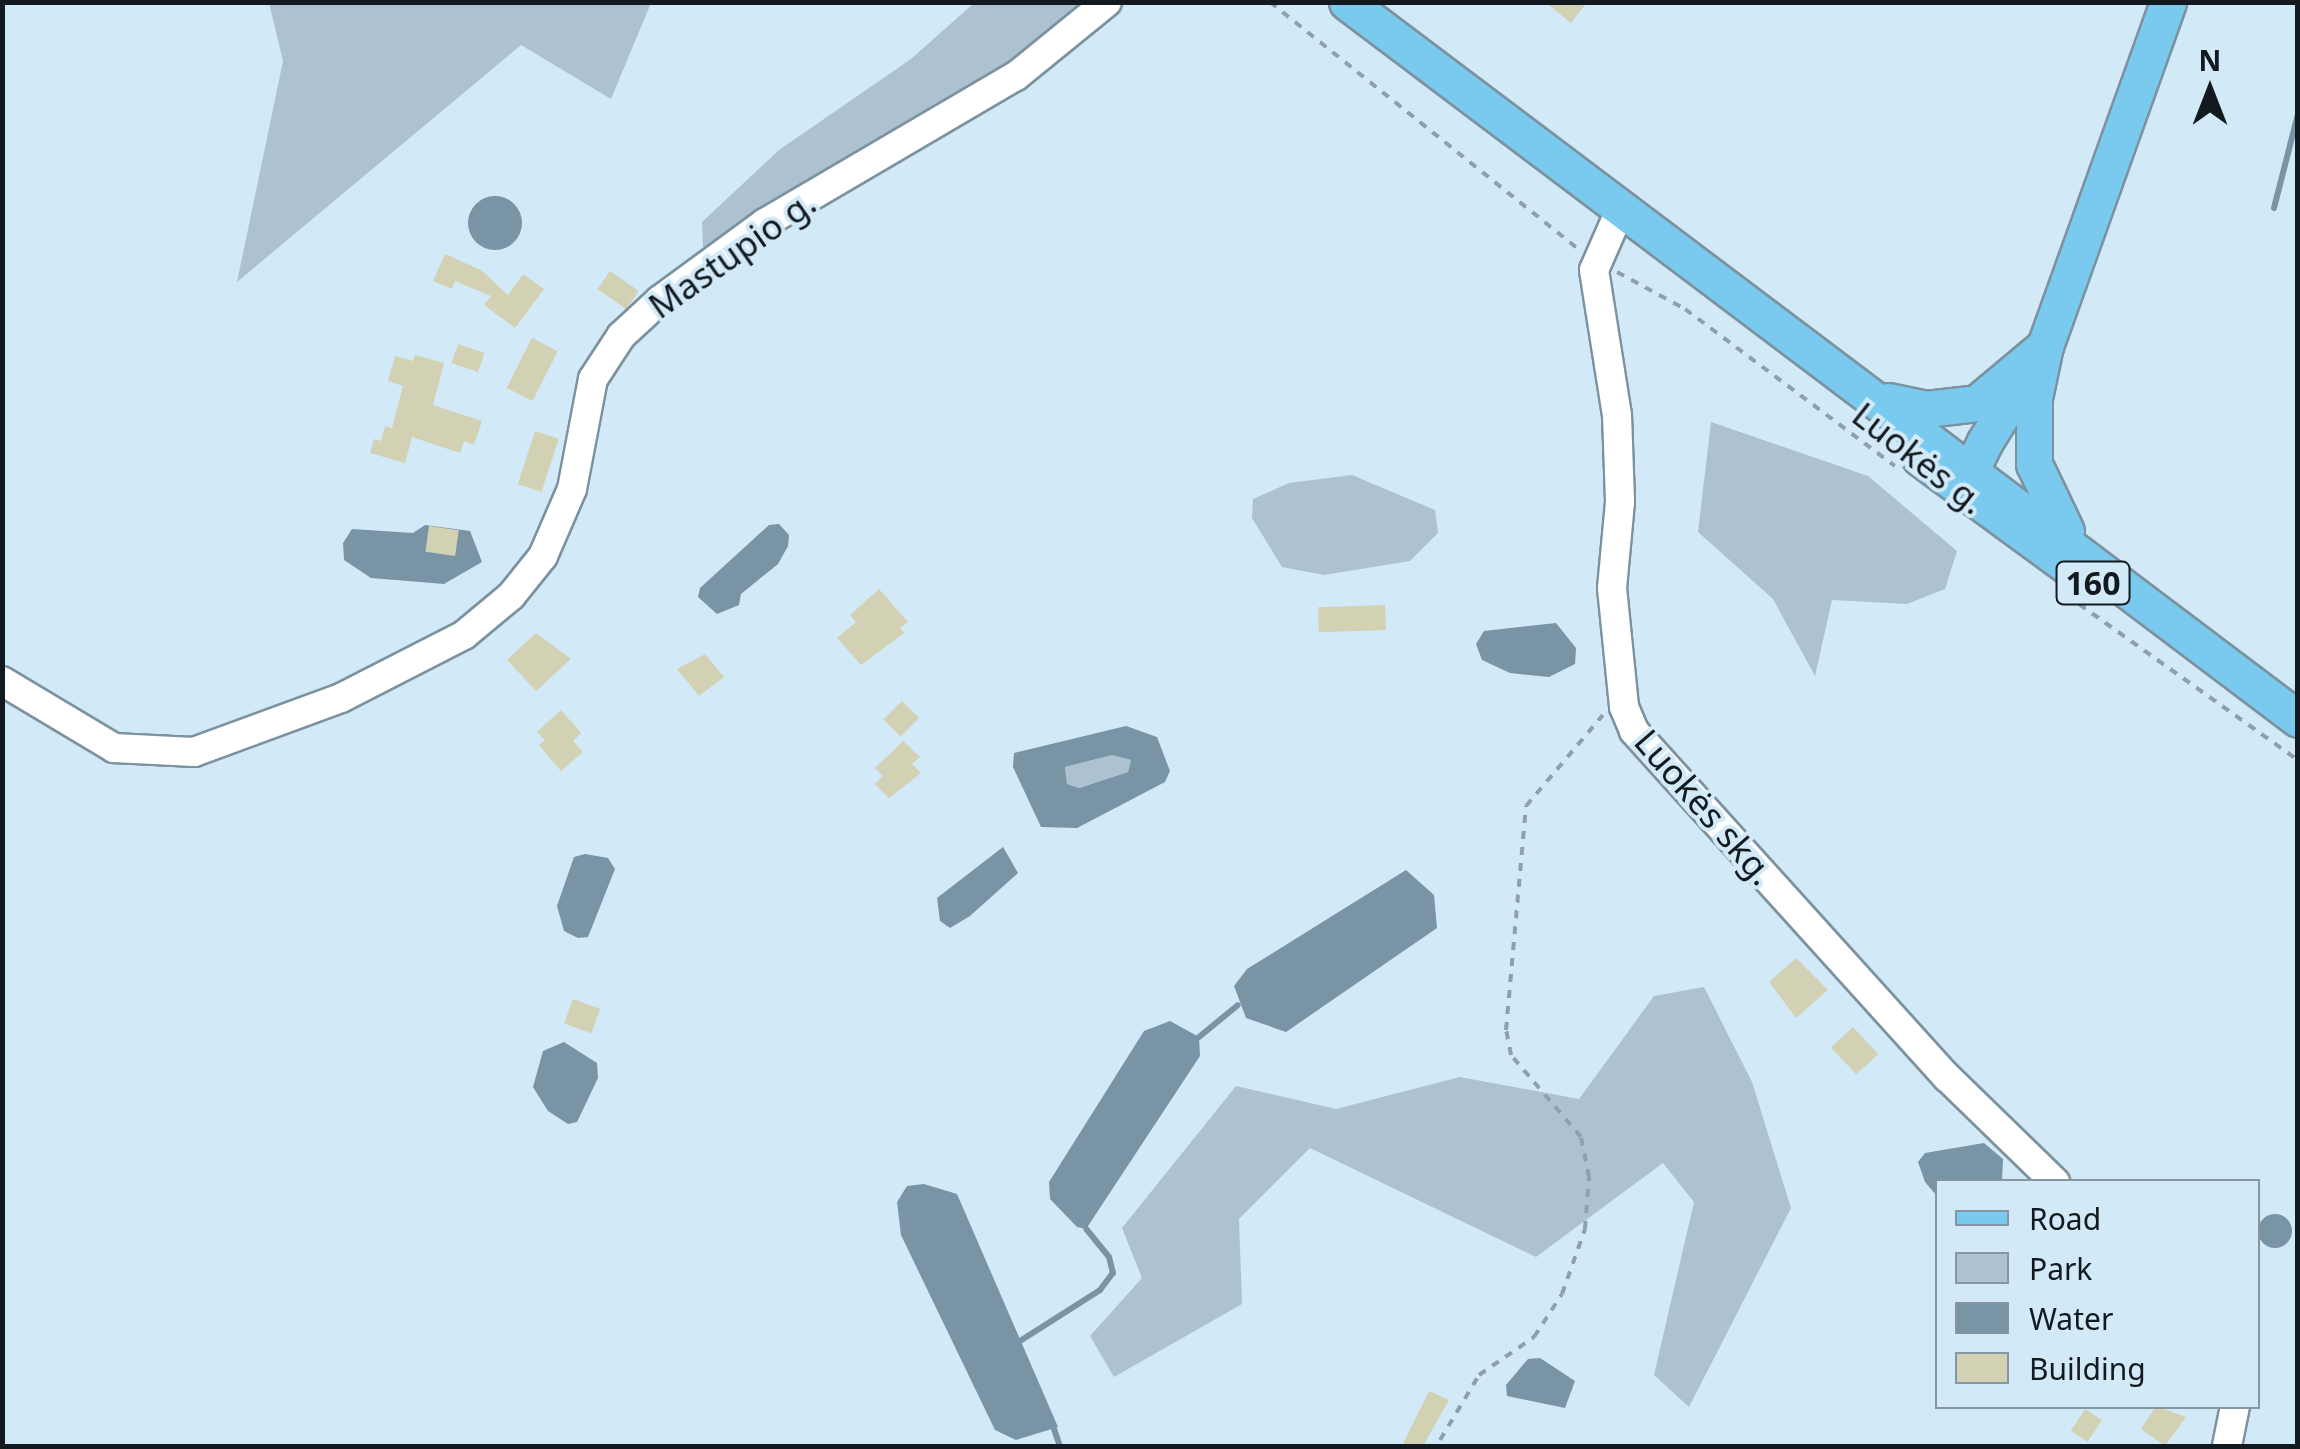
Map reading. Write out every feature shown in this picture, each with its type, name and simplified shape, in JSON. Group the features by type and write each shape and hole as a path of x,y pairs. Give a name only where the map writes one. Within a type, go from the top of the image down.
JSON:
{"main road":[{"name":"Luokės g.","path":"1347,2 1630,221 1879,399 1947,479 2074,545 2298,719"},
{"name":"160","path":"2074,545 2034,464 2034,398 2045,346 2168,2"},
{"name":"Luokės g.","path":"1630,221 1726,307 2032,546 2217,659"},
{"name":"160","path":"1947,479 2045,346"},
{"path":"1879,399 1926,409 1976,404 2045,346"},
{"name":"160","path":"1947,479 2008,448 2034,398"}],"street":[{"name":"Mastupio g.","path":"2,681 114,748 194,752 341,698 464,635 511,596 543,556 572,489 594,379 622,336 765,223 1016,76 1106,2"},
{"name":"Luokės skg.","path":"1630,221 1596,260 1596,298 1617,415 1620,502 1612,588 1623,692 1634,730 1947,1076 2051,1179"},
{"path":"2227,1446 2234,1409"}],"path":[{"path":"1270,2 1476,173 1596,260 1684,308 1947,479"},
{"path":"2076,602 2298,760"},
{"path":"1440,1440 1480,1375 1534,1337 1562,1294 1585,1229 1589,1177 1582,1138 1512,1055 1508,962 1526,806 1623,692"}],"green space":[{"path":"269,2 651,3 611,99 521,45 237,282 283,61"},
{"path":"974,3 1088,3 968,92 703,248 702,222 779,150 911,59"},
{"path":"1711,422 1868,476 1957,551 1945,589 1907,604 1832,600 1815,676 1773,599 1698,532"},
{"path":"1352,475 1435,510 1438,533 1410,561 1324,575 1282,567 1252,518 1253,499 1289,483"},
{"path":"1112,755 1131,760 1128,772 1078,788 1067,784 1065,767"},
{"path":"1704,987 1752,1082 1791,1208 1689,1407 1654,1375 1694,1202 1663,1163 1536,1257 1310,1148 1239,1219 1242,1304 1114,1377 1090,1336 1142,1278 1122,1228 1236,1086 1336,1109 1460,1077 1579,1099 1654,996"}],"water":[{"path":"495,196 514,204 522,223 514,242 495,250 476,242 468,223 476,204"},
{"path":"779,524 789,535 778,564 741,594 739,605 717,614 698,597 700,588 769,525"},
{"path":"425,525 470,531 482,562 444,584 371,578 344,560 343,543 352,529 413,533"},
{"path":"1556,623 1576,648 1575,664 1549,677 1510,673 1482,660 1476,644 1484,631"},
{"path":"1126,726 1157,737 1170,771 1165,782 1077,828 1041,827 1013,767 1014,753","holes":["1112,755 1131,760 1128,772 1079,788 1067,784 1065,767"]},
{"path":"1003,847 1018,873 970,916 950,928 940,921 937,898"},
{"path":"585,854 608,858 615,869 588,937 578,938 564,931 557,906 574,857"},
{"path":"1406,870 1434,895 1437,928 1286,1032 1246,1018 1234,986 1247,969"},
{"path":"1170,1021 1199,1037 1200,1056 1086,1229 1077,1227 1050,1199 1049,1182 1144,1031"},
{"path":"564,1042 597,1063 598,1078 577,1122 568,1124 548,1111 533,1087 543,1051"},
{"path":"1984,1143 2003,1159 2002,1179 1935,1179 1935,1194 1925,1182 1918,1162 1925,1153"},
{"path":"924,1184 957,1194 1058,1427 1016,1440 995,1430 901,1235 897,1202 907,1186"},
{"path":"2268,1215 2282,1215 2291,1224 2291,1238 2282,1247 2268,1247 2260,1239 2260,1223"},
{"path":"1540,1358 1575,1381 1565,1408 1507,1396 1506,1385 1528,1359"}],"building":[{"path":"1545,2 1587,2 1571,23"},
{"path":"445,254 481,270 508,295 523,274 544,289 515,328 484,305 491,296 455,281 452,289 433,281"},
{"path":"610,271 639,291 626,309 597,289"},
{"path":"532,338 558,351 532,401 507,388"},
{"path":"458,344 484,353 478,372 451,363"},
{"path":"415,355 444,363 433,405 482,421 474,445 464,441 460,453 412,437 405,463 370,453 374,439 381,441 385,426 392,428 403,386 388,381 395,356 413,361"},
{"path":"535,431 559,439 541,492 518,484"},
{"path":"429,526 459,530 455,556 425,552"},
{"path":"879,589 908,622 900,628 904,633 861,665 837,638 856,622 850,615"},
{"path":"1385,605 1386,630 1319,632 1318,607"},
{"path":"536,633 571,659 536,691 507,660"},
{"path":"705,654 724,677 699,696 677,669"},
{"path":"902,701 919,718 901,736 884,719"},
{"path":"561,710 581,733 573,741 583,752 561,771 539,745 545,740 537,732"},
{"path":"903,741 920,757 912,764 921,773 889,798 875,784 883,776 875,768"},
{"path":"1796,958 1828,990 1796,1018 1769,982"},
{"path":"573,999 600,1009 591,1033 564,1023"},
{"path":"1853,1027 1878,1054 1856,1075 1831,1047"},
{"path":"1429,1391 1449,1400 1423,1446 1402,1446"},
{"path":"2085,1409 2102,1420 2088,1442 2071,1431"},
{"path":"2154,1409 2186,1417 2165,1446 2141,1429"}],"waterway":[{"path":"2274,208 2298,114"},
{"path":"1199,1037 1238,1005"},
{"path":"1020,1341 1100,1290 1113,1273 1109,1257 1086,1229"},
{"path":"1054,1429 1060,1446"}]}
